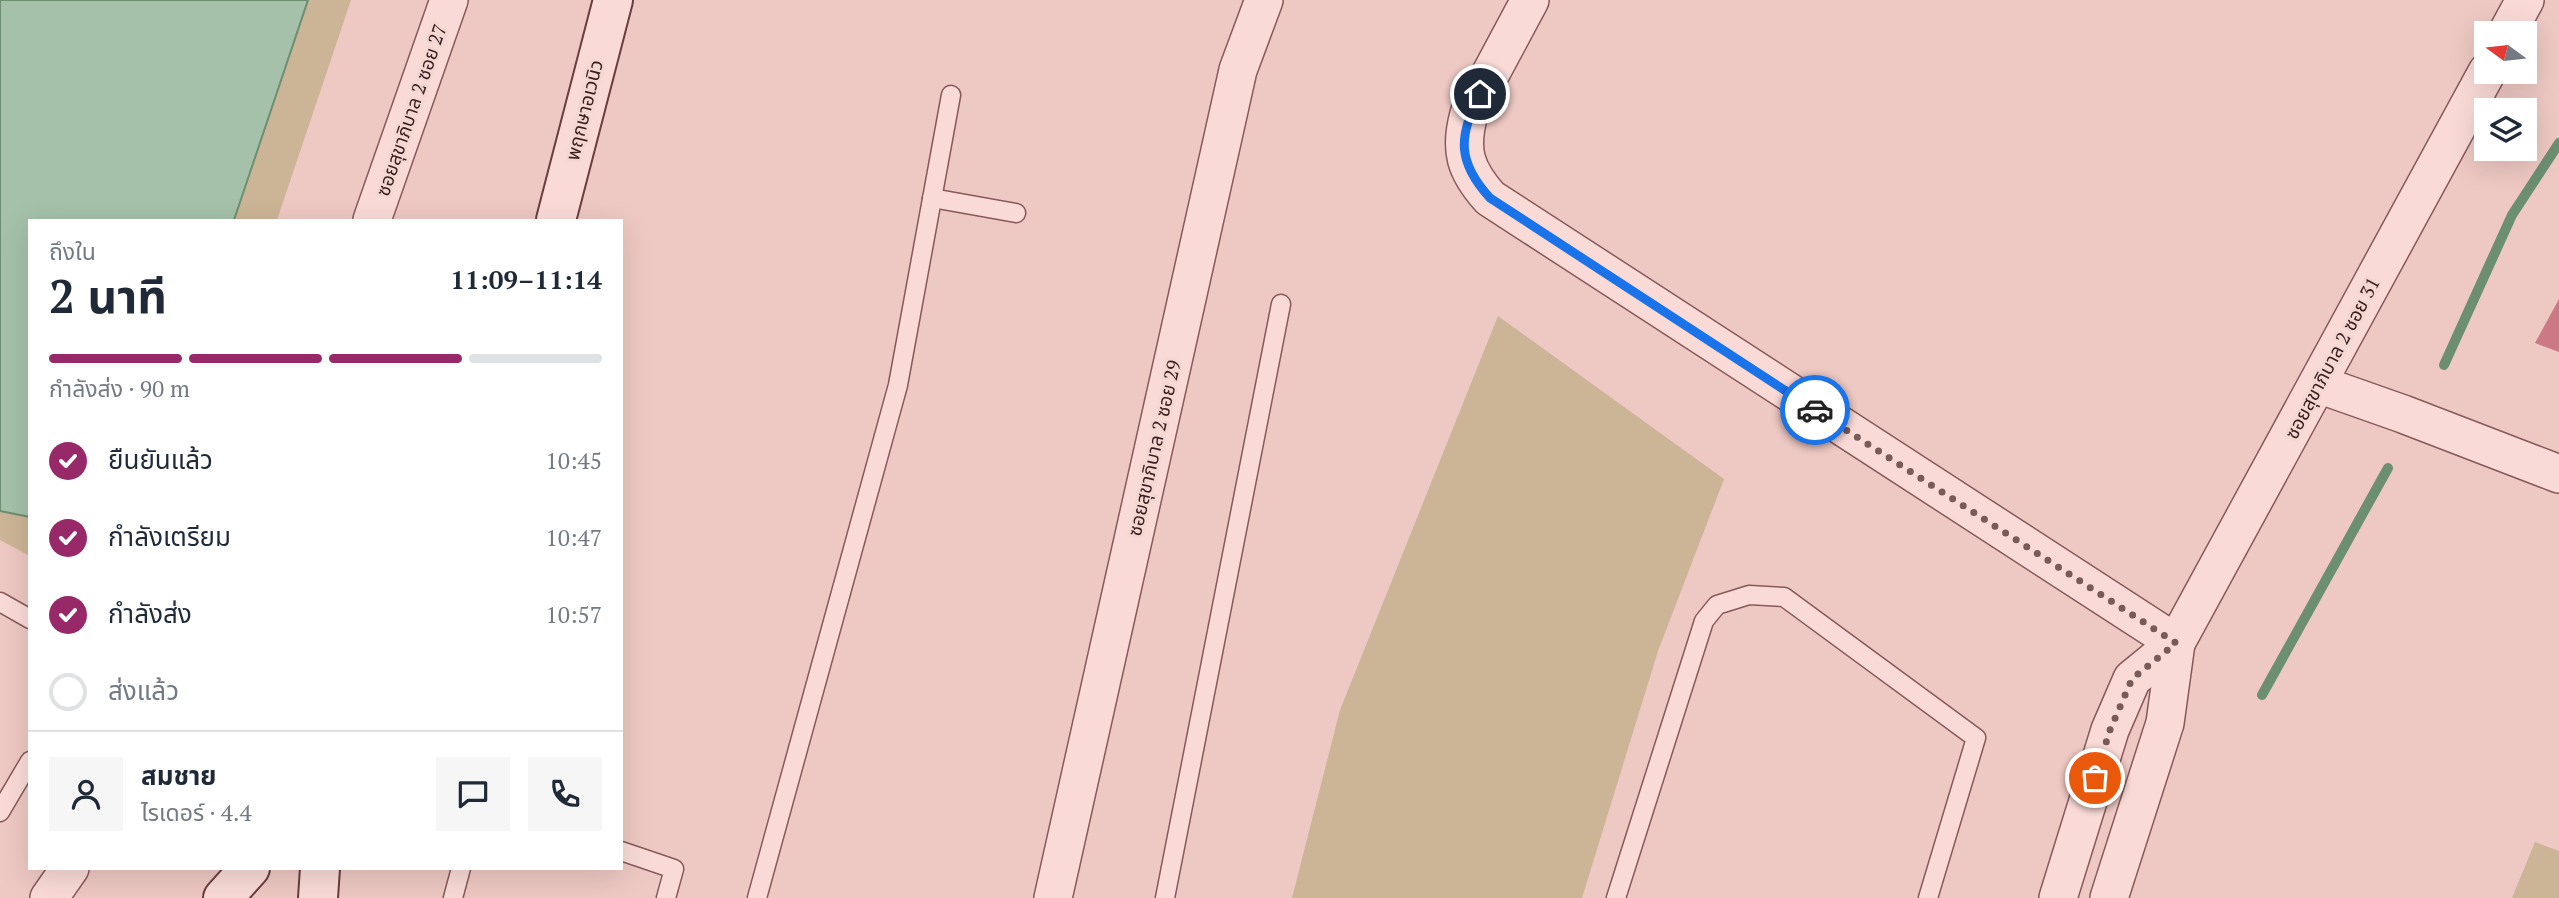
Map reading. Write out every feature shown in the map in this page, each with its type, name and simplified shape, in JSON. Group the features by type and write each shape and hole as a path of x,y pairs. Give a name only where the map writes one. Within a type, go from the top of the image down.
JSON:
{"street":[{"name":"ซอยสุขาภิบาล 2 ซอย 27","path":"372,219 449,0"},
{"name":"พฤกษาอเวนิว","path":"556,219 613,0"},
{"name":"ซอยสุขาภิบาล 2 ซอย 29","path":"1053,898 1238,70 1264,0"},
{"path":"1530,0 1469,114 1464,134 1466,162 1474,180 1490,198 2176,643"},
{"path":"2514,21 2525,0"},
{"name":"ซอยสุขาภิบาล 2 ซอย 31","path":"2109,898 2165,723 2176,643 2480,84"},
{"path":"2318,384 2559,474"},
{"name":"ซอยสุขาภิบาล 2 ซอย 31","path":"2058,898 2110,730 2132,679 2176,643"},
{"path":"49,898 70,870"},
{"path":"223,898 248,870"},
{"path":"318,898 320,870"}],"lane":[{"path":"757,898 898,385 951,95"},
{"path":"932,198 1016,214"},
{"path":"1164,898 1281,304"},
{"path":"1616,898 1704,621 1717,605 1748,595 1784,597 1976,738 1928,898"},
{"path":"0,602 28,618"},
{"path":"0,812 28,764"},
{"path":"623,852 674,869 666,898"},
{"path":"453,898 460,870"}],"shaded area":[{"path":"0,0 308,0 234,219 28,219 28,517 0,511"},
{"path":"308,0 351,0 277,219 234,219"},
{"path":"1498,316 1724,479 1658,651 1582,898 1292,898 1340,710"},
{"path":"0,511 28,517 28,555 0,540"},
{"path":"2535,842 2559,851 2559,898 2512,898"}],"building":[{"path":"2559,299 2559,352 2535,343"}],"waterway":[{"path":"2444,365 2512,215 2559,143"},
{"path":"2262,695 2388,468"}],"way so far":[{"path":"1815,410 2176,643 2132,679 2110,730 2095,778"}],"route":[{"path":"1480,94 1469,114 1464,134 1466,162 1474,180 1490,198 1815,410"}]}
